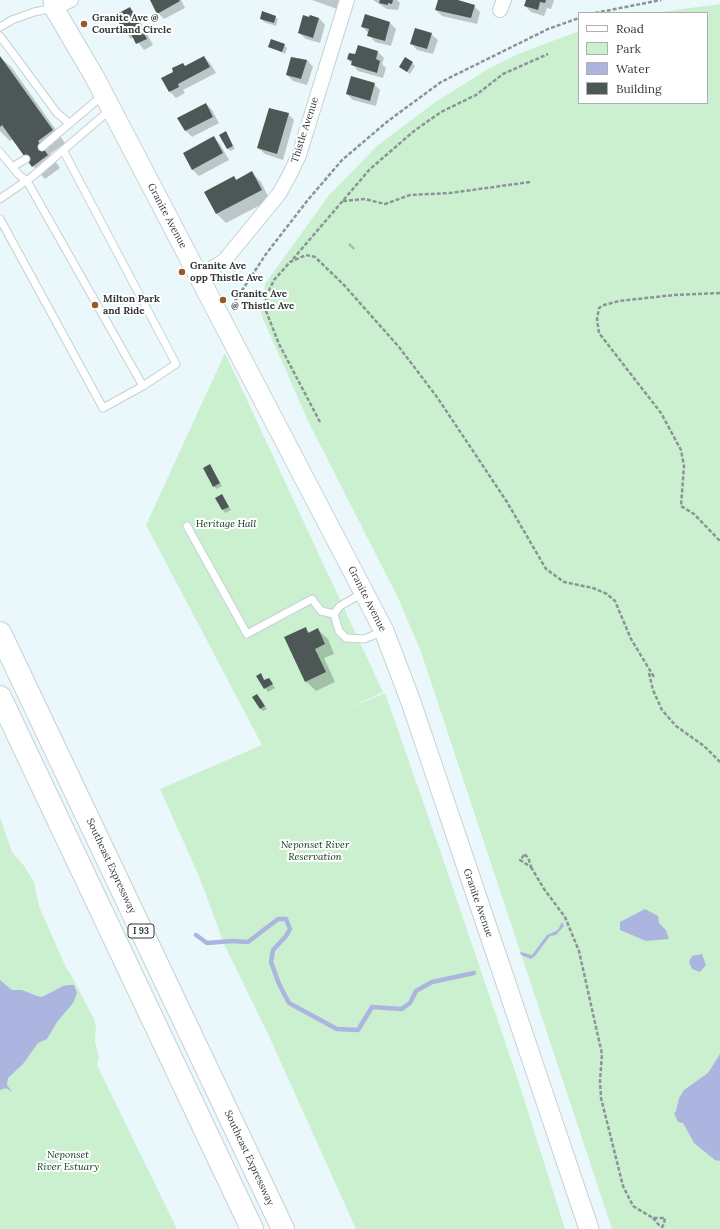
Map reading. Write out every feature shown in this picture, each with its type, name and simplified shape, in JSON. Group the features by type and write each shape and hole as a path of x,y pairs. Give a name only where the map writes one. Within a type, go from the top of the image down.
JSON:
{"highway":[{"name":"Southeast Expressway","path":"0,633 283,1229"},
{"name":"I 93","path":"0,660 270,1229"},
{"name":"I 93","path":"0,697 252,1229"},
{"path":"0,729 236,1229"}],"main road":[{"name":"Granite Avenue","path":"55,2 365,592 384,631 413,709 589,1229"}],"street":[{"name":"Thistle Avenue","path":"199,276 224,262 279,194 290,174 299,154 347,0"}],"lane":[{"path":"0,27 12,20 55,2"},
{"path":"0,36 57,113 69,123"},
{"path":"42,147 69,123 107,102"},
{"path":"0,199 27,181 63,150 107,102"},
{"path":"0,219 103,408 143,386 176,364 63,150"},
{"path":"0,152 12,167 27,181 143,386"},
{"path":"12,167 26,159"},
{"path":"187,526 247,634 312,599 321,611 334,614"},
{"path":"334,614 340,606 365,592"},
{"path":"334,614 339,631 346,638 364,639 384,631"}],"path":[{"path":"599,12 660,0"},
{"path":"236,301 266,254 307,201 342,160 388,121 441,82 548,29 578,18"},
{"path":"320,422 279,344 266,311 266,297 270,286 370,169 414,131 441,112 476,95 503,74 548,54"},
{"path":"343,201 365,199 385,204 410,195 450,193 530,182"},
{"path":"290,262 306,256 315,257 344,285 386,330 437,397 506,502 546,569 564,582 592,588 607,594 615,600 631,639 654,678"},
{"path":"720,293 674,294 619,301 604,305 600,308 597,320 600,333 661,413 680,450 684,466 681,506 694,514 720,541"},
{"path":"649,671 653,690 662,710 676,726 704,746 720,762"},
{"path":"531,867 520,860 525,854 544,889 565,917 579,951 602,1054 600,1081 601,1098 623,1186 633,1206 653,1218 662,1227 665,1218 653,1218"}],"green space":[{"path":"720,4 720,1229 612,1229 421,652 399,600 308,421 261,314 265,284 329,195 378,145 434,103 488,69 518,54 578,31 578,104 708,104 708,12 660,12"},
{"name":"Neponset River Reservation","path":"225,353 383,692 347,709 385,693 518,1080 565,1229 356,1229 268,1034 225,946 198,874 160,789 262,745 146,525"},
{"name":"Neponset River Estuary","path":"0,817 12,852 25,867 34,882 39,906 67,970 69,971 94,1019 96,1027 95,1042 99,1056 97,1065 177,1229 0,1229"}],"water":[{"path":"645,909 658,916 659,923 666,930 669,939 646,941 620,930 620,922"},
{"path":"562,922 564,926 556,935 550,936 535,956 531,959 521,955 520,952 532,955 547,935 558,930"},
{"path":"702,954 706,965 700,972 692,969 689,962 692,956"},
{"path":"0,980 12,990 22,990 42,997 63,986 69,985 74,985 77,993 73,1003 57,1022 47,1039 38,1043 23,1064 8,1078 7,1085 12,1092 6,1088 0,1090"},
{"path":"720,1054 720,1161 715,1160 694,1143 683,1123 678,1122 674,1113 676,1111 679,1098 684,1090 708,1073"}],"building":[{"path":"150,0 179,0 180,1 157,14"},
{"path":"380,0 393,0 392,4 388,3 388,5 379,3"},
{"path":"438,0 458,0 475,5 471,18 435,10"},
{"path":"526,0 546,0 545,3 540,2 538,10 524,6"},
{"path":"130,7 147,39 136,44 129,30 124,33 115,15"},
{"path":"262,11 276,16 274,23 260,19"},
{"path":"365,14 390,22 385,41 367,36 369,29 361,27"},
{"path":"303,15 309,17 310,15 319,18 313,38 298,33"},
{"path":"415,28 432,33 427,49 410,44"},
{"path":"271,39 285,44 282,52 268,47"},
{"path":"358,45 378,51 376,59 380,61 377,73 351,65 352,61 347,59 349,53 355,54"},
{"path":"0,56 53,130 38,141 48,155 32,167 2,125 0,127"},
{"path":"204,56 210,67 178,84 179,87 169,92 161,78 173,72 172,68 183,63 185,66"},
{"path":"291,57 307,60 301,79 286,75"},
{"path":"405,57 413,62 407,72 399,67"},
{"path":"351,76 375,83 370,101 346,94"},
{"path":"206,103 213,117 185,131 177,118"},
{"path":"269,108 289,113 277,154 257,148"},
{"path":"226,131 233,146 227,149 219,135"},
{"path":"214,136 223,153 192,170 183,153"},
{"path":"252,171 262,190 216,214 204,192 234,176 236,180"},
{"path":"210,464 220,483 213,487 203,468"},
{"path":"222,494 229,507 222,510 215,498"},
{"path":"306,627 308,633 318,628 325,644 315,649 326,672 305,682 284,637"},
{"path":"261,673 264,680 269,678 273,684 264,689 256,676"},
{"path":"257,694 265,706 260,709 252,697"}],"waterway":[{"path":"196,935 207,943 232,941 248,942 278,919 286,919 290,929 286,936 273,950 271,962 279,984 289,1003 337,1029 358,1030 372,1007 402,1009 410,1003 416,991 432,982 474,973"}],"place":[{"name":"Granite Ave @ Courtland Circle","path":"84,24"},
{"name":"Granite Ave opp Thistle Ave","path":"182,272"},
{"name":"Granite Ave @ Thistle Ave","path":"223,300"},
{"name":"Milton Park and Ride","path":"95,305"}],"park label":[{"name":"Heritage Hall","path":"226,524"}]}
